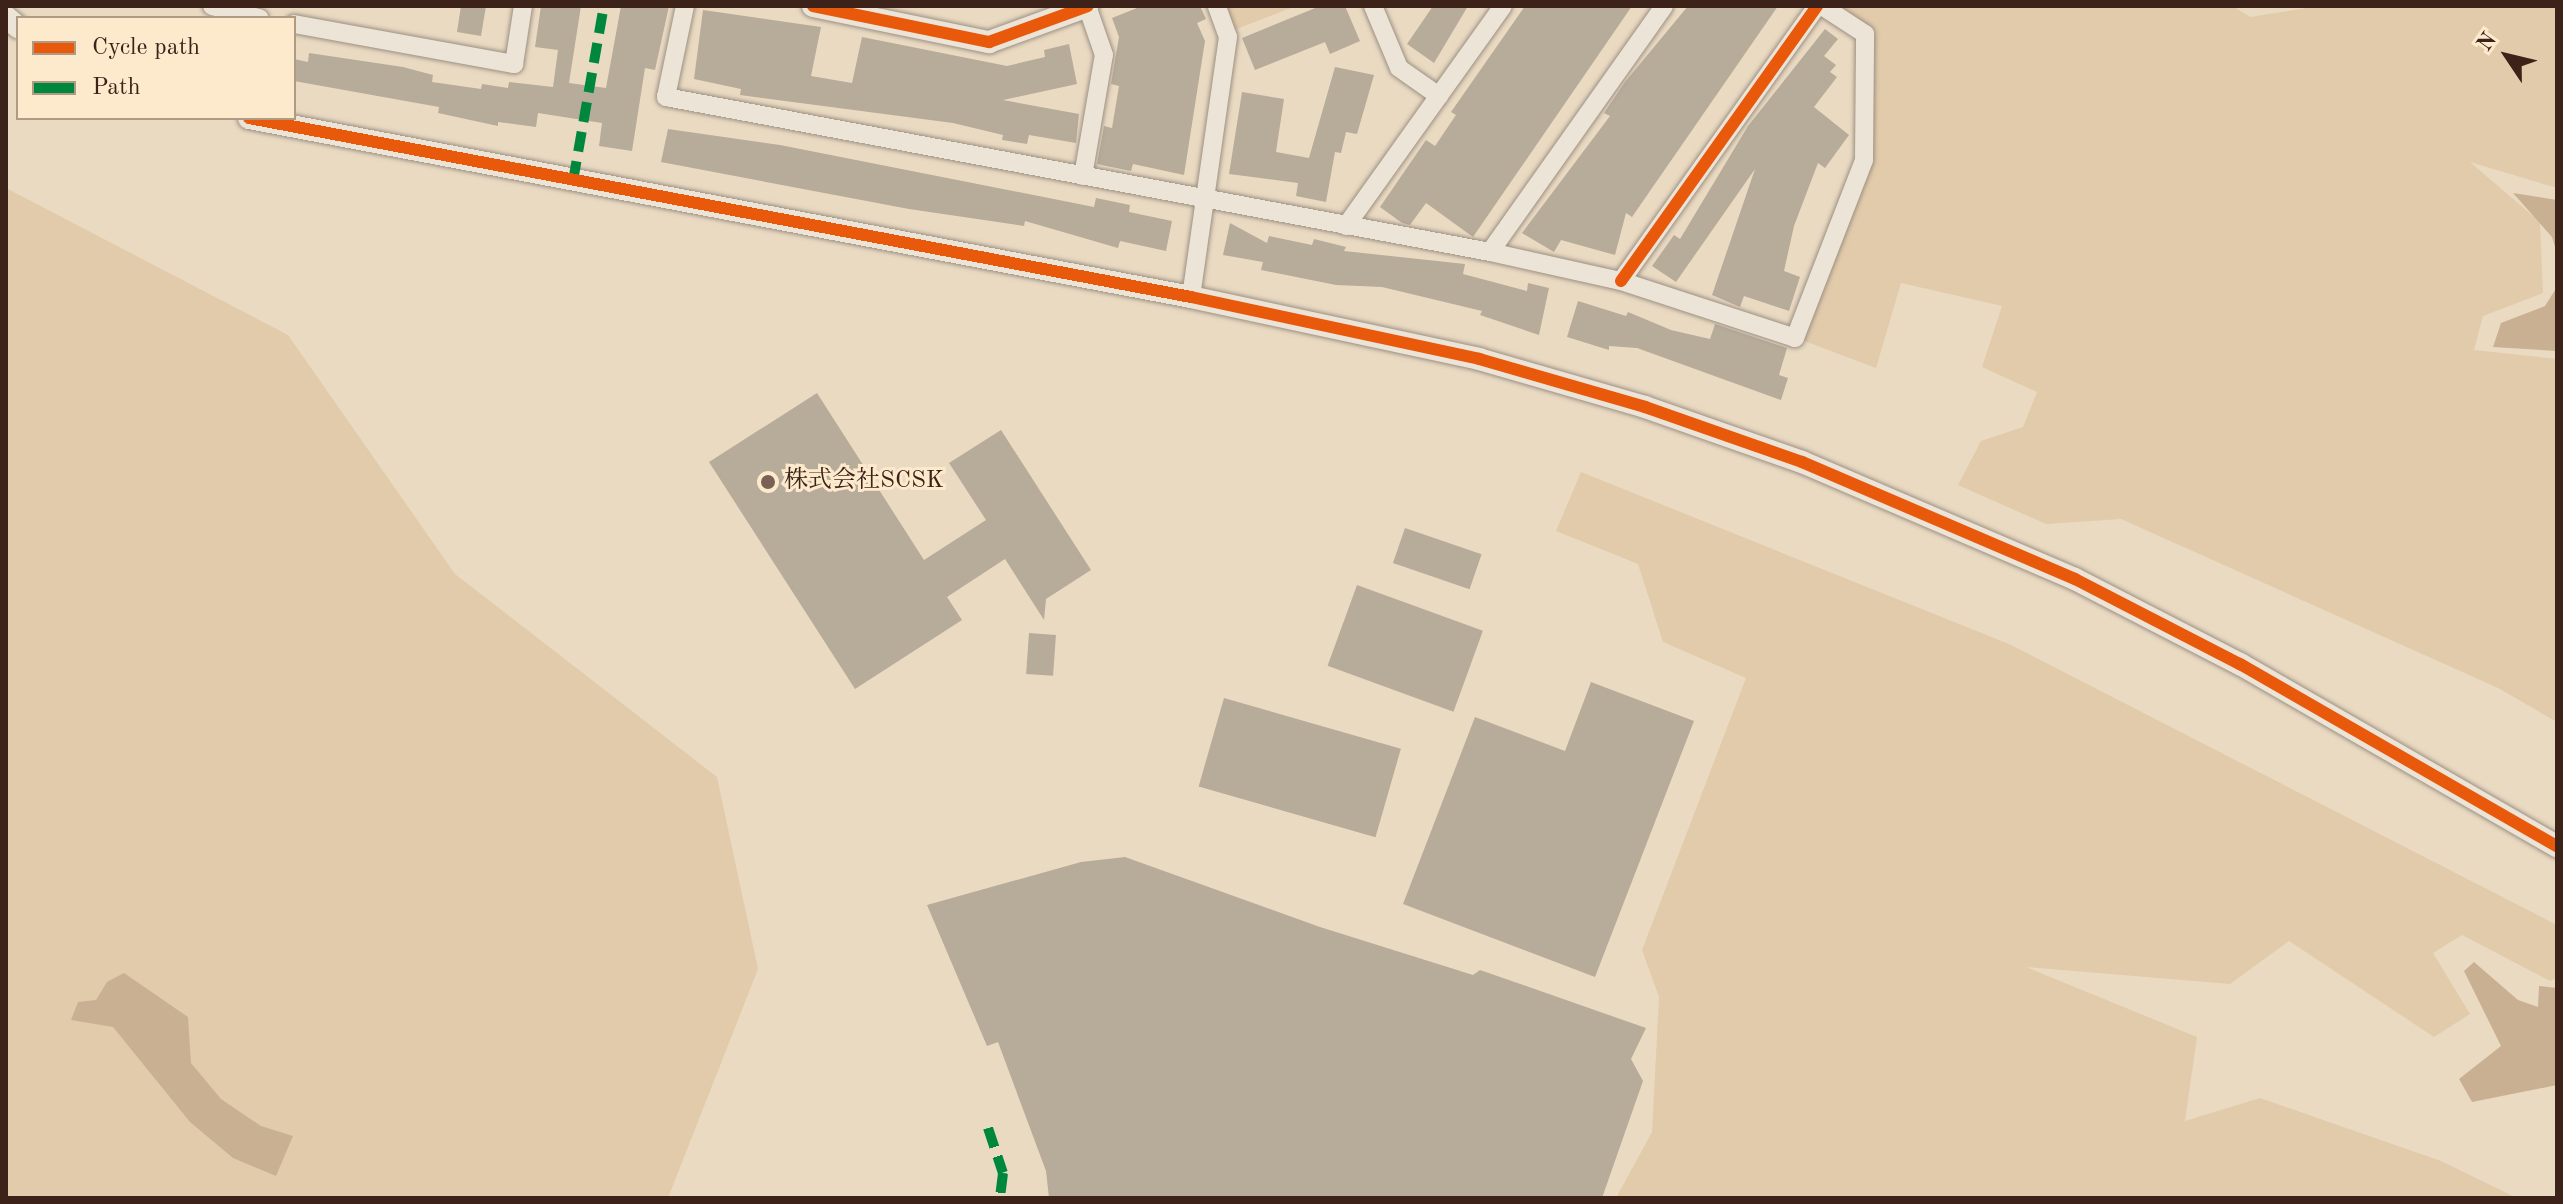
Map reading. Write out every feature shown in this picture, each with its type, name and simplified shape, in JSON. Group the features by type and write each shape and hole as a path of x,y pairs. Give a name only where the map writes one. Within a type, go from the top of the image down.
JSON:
{"street":[{"path":"212,6 251,16"},
{"path":"296,24 514,64 523,6"},
{"path":"685,6 666,97 1490,252 1621,281 1795,338 1864,160 1865,34 1820,6 1621,281"},
{"path":"813,6 989,42 1088,6 1104,55 1083,176"},
{"path":"1191,297 1228,37 1217,6"},
{"path":"1373,6 1399,68 1439,96"},
{"path":"1346,226 1503,6"},
{"path":"1490,252 1664,6"},
{"path":"260,120 1191,297 1479,359 1645,407 1802,462 2159,620 2557,846"}],"shaded area":[{"path":"1222,6 1296,6 1234,30"},
{"path":"1829,6 2233,6 2250,17 2320,6 2557,6 2557,188 2470,162 2540,222 2543,293 2483,316 2474,350 2557,359 2557,722 2498,688 2121,519 2046,524 1958,485 1981,441 2023,427 2037,392 1982,367 2002,306 1901,283 1876,368 1799,339 1870,160 1868,33"},
{"path":"6,188 288,335 455,574 717,777 758,969 668,1198 6,1198"},
{"path":"2513,193 2557,200 2557,253 2552,237"},
{"path":"2557,287 2557,351 2493,347 2501,323 2545,306"},
{"path":"1581,472 2009,644 2557,925 2557,978 2550,981 2462,935 2433,953 2470,1014 2434,1037 2289,941 2230,984 2026,967 2197,1037 2185,1121 2260,1098 2441,1161 2517,1198 1616,1198 1652,1132 1659,997 1642,950 1746,678 1663,642 1638,564 1556,531"},
{"path":"2474,962 2518,1000 2538,1007 2539,986 2557,988 2557,1085 2472,1102 2459,1079 2501,1046 2464,971"},
{"path":"124,973 188,1017 191,1063 221,1099 261,1126 293,1136 276,1176 233,1158 190,1122 113,1027 71,1020 78,1002 96,1000 107,982"}],"building":[{"path":"461,6 486,6 481,36 457,32"},
{"path":"541,6 581,6 569,83 606,88 621,6 669,6 655,70 645,68 632,151 599,146 602,123 538,113 536,127 498,122 498,126 438,113 439,107 296,81 296,59 308,62 309,53 403,67 433,75 432,82 481,89 482,84 508,88 509,82 553,87 558,50 535,47"},
{"path":"1142,6 1200,6 1206,19 1197,23 1205,41 1184,175 1133,164 1131,171 1097,164 1104,126 1112,128 1119,86 1111,84 1119,37 1112,18"},
{"path":"1320,6 1345,6 1360,41 1330,54 1325,42 1255,70 1242,38"},
{"path":"1433,6 1468,6 1434,63 1407,44"},
{"path":"1525,6 1632,6 1473,237 1426,203 1410,225 1402,223 1380,207 1426,140 1435,146 1456,115 1451,112"},
{"path":"1688,6 1778,6 1632,217 1626,213 1615,255 1561,240 1554,252 1522,233 1610,116 1604,113 1625,82"},
{"path":"703,10 821,27 811,76 852,83 862,37 1007,66 1045,57 1044,50 1069,44 1077,84 1003,100 1079,114 1076,143 1029,135 1027,144 1002,140 1003,135 953,123 740,95 741,89 694,79"},
{"path":"1825,29 1838,39 1824,56 1836,65 1830,72 1837,77 1814,107 1849,135 1825,168 1818,163 1794,226 1784,271 1800,277 1789,311 1744,296 1740,307 1712,295 1755,169 1676,282 1652,266 1674,235 1680,239 1748,126"},
{"path":"1335,67 1374,75 1357,134 1346,132 1341,153 1335,152 1326,202 1296,196 1298,183 1229,174 1242,92 1284,99 1276,152 1309,158"},
{"path":"668,129 780,145 1094,207 1096,198 1130,205 1129,212 1172,221 1166,251 1120,241 1118,248 1025,221 1024,226 909,209 661,162"},
{"path":"1230,223 1267,243 1269,236 1312,245 1314,239 1346,247 1344,251 1465,264 1463,274 1527,291 1528,283 1549,288 1539,335 1480,315 1482,311 1382,287 1336,285 1261,270 1263,262 1223,255"},
{"path":"1578,301 1626,316 1628,312 1671,330 1710,339 1715,324 1787,348 1779,375 1788,378 1781,400 1637,348 1609,346 1609,350 1567,337"},
{"path":"817,393 924,560 986,520 949,463 1001,430 1091,570 1046,599 1044,620 1005,559 947,597 962,620 855,689 709,462"},
{"path":"1405,528 1482,554 1470,589 1393,563"},
{"path":"1357,585 1483,631 1454,712 1328,666"},
{"path":"1029,633 1056,635 1053,676 1026,674"},
{"path":"1591,682 1694,721 1595,977 1403,904 1475,717 1565,751"},
{"path":"1224,698 1401,749 1376,837 1199,786"},
{"path":"1125,857 1320,927 1473,975 1480,970 1646,1028 1631,1059 1643,1081 1602,1198 1049,1198 1046,1171 998,1042 987,1046 927,905 1081,862"}],"marked path":[{"path":"573,181 604,6"},
{"path":"988,1128 1003,1173 1000,1198"}],"cycle path":[{"path":"813,6 989,42 1088,6"},
{"path":"1621,281 1817,6"},
{"path":"260,120 1191,297 1479,359 1645,407 1802,462 2075,579 2240,664 2557,846"}],"place":[{"name":"株式会社SCSK","path":"768,482"}]}
